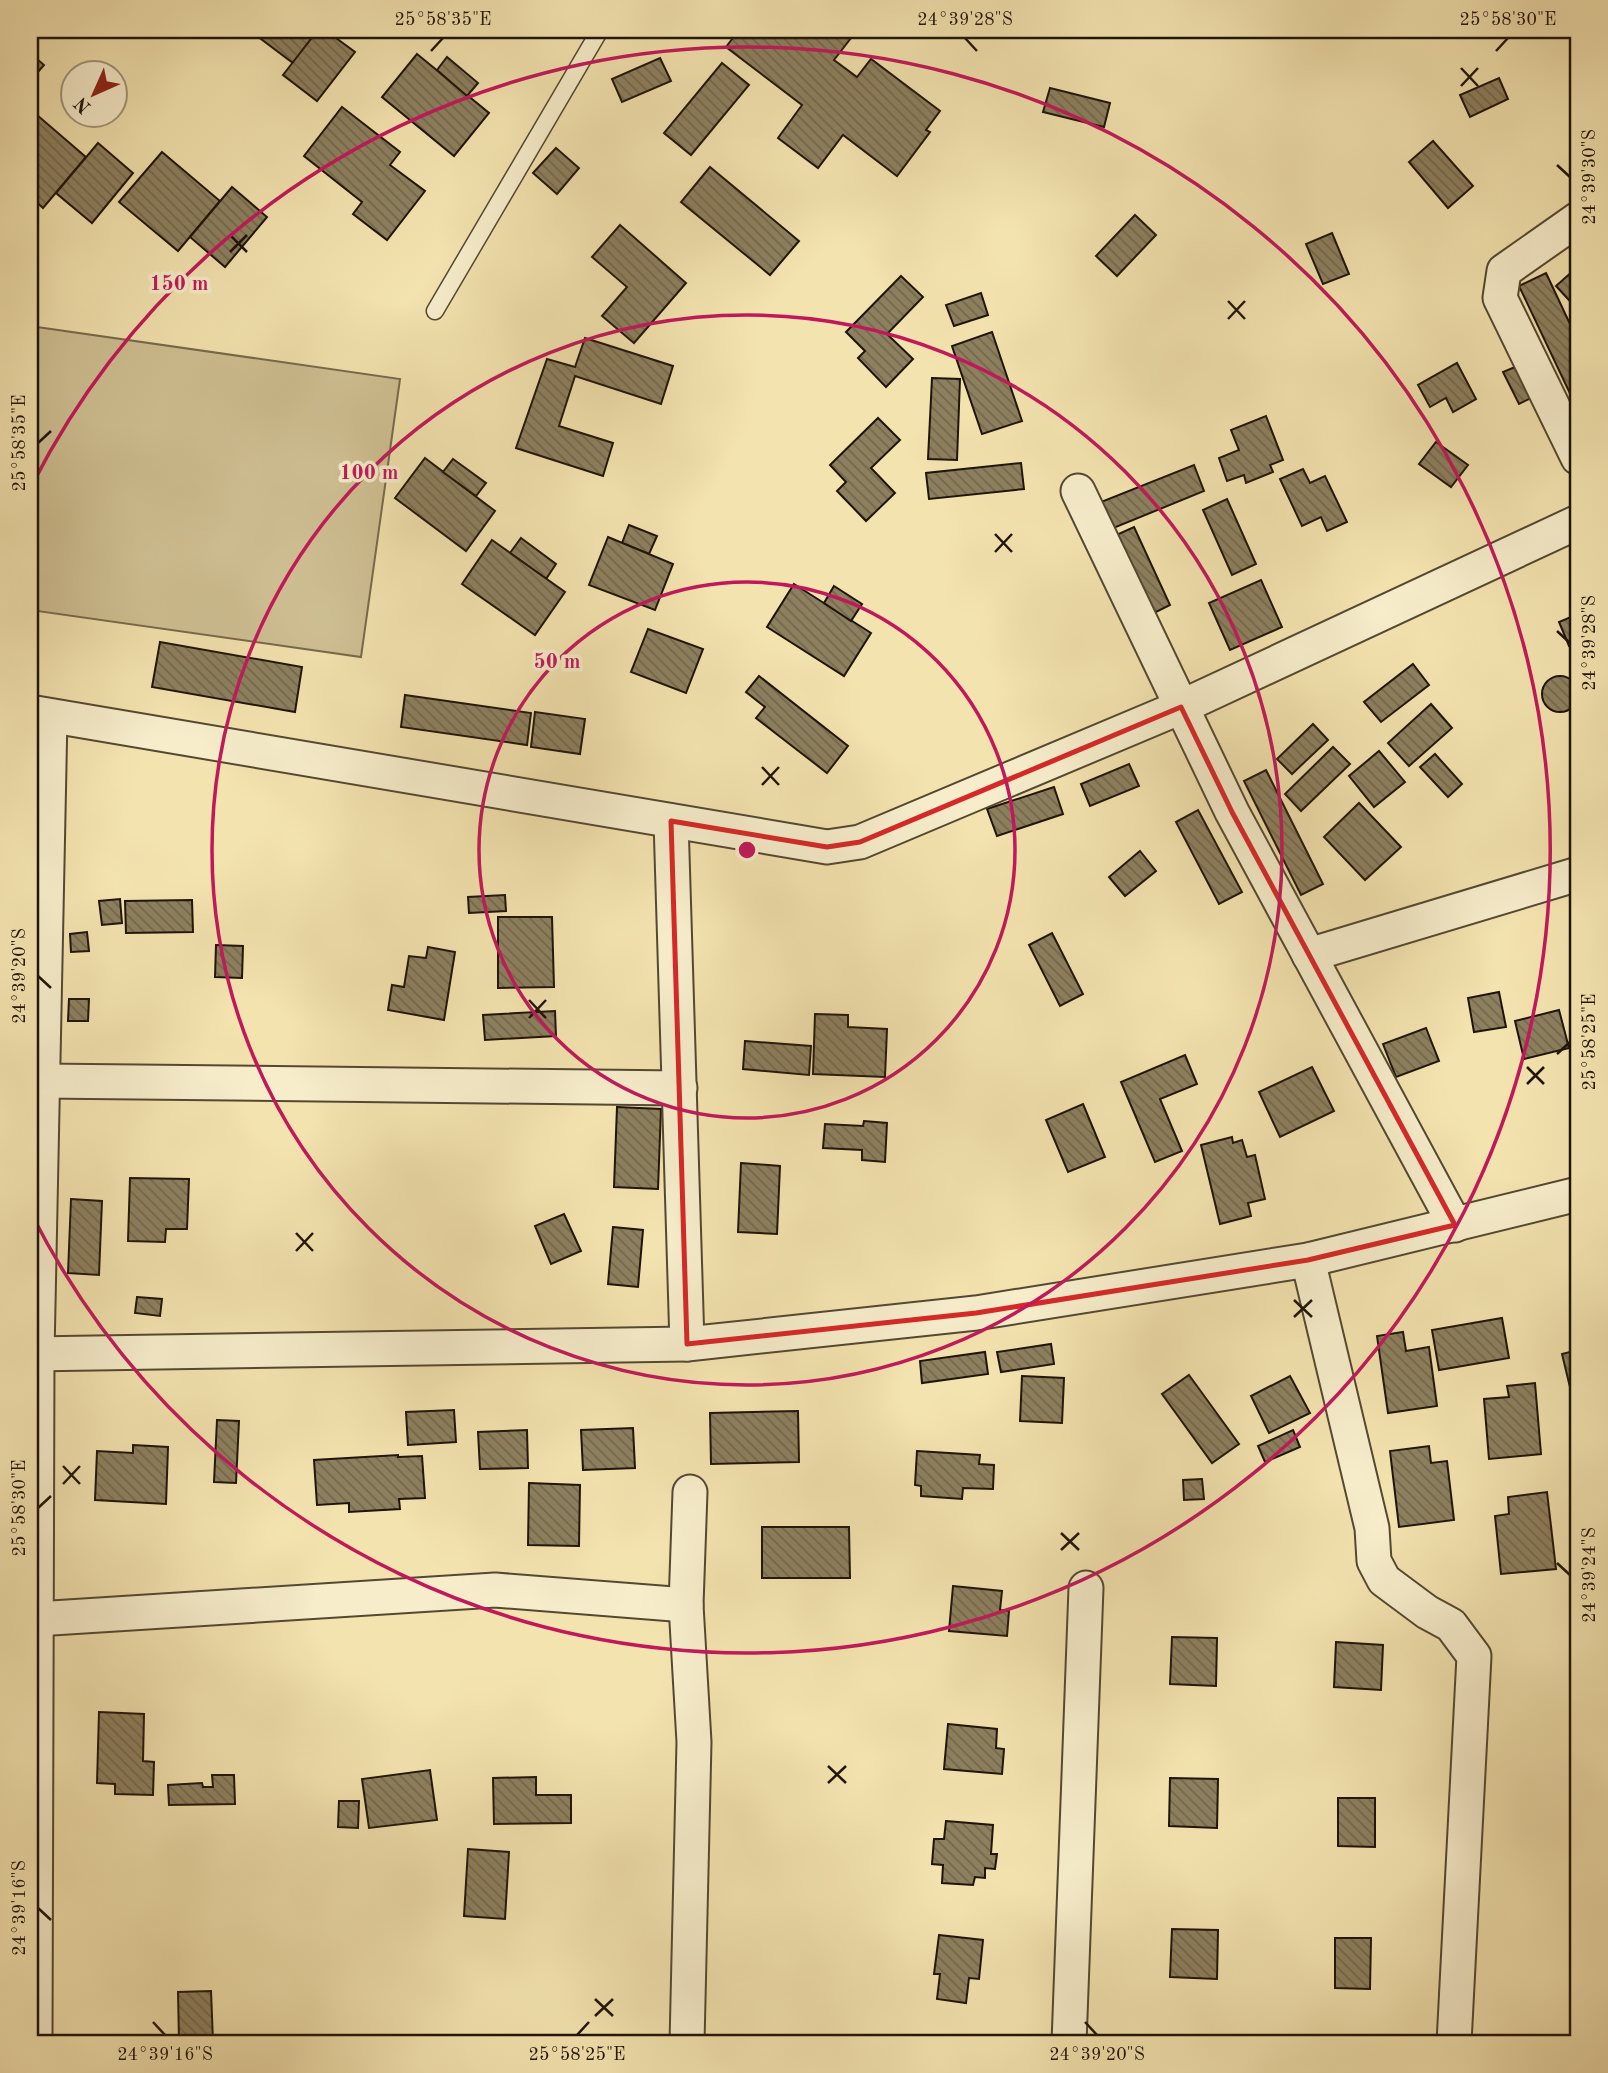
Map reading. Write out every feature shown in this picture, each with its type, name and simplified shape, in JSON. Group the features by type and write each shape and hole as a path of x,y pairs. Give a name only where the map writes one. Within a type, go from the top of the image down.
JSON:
{"street":[{"path":"1578,219 1504,271 1500,298 1578,458"},
{"path":"1078,491 1232,812 1455,1225"},
{"path":"35,2043 36,1619 33,1354 42,1081 40,714 827,847 860,842 1181,707 1578,523"},
{"path":"671,821 687,1343"},
{"path":"1309,955 1578,874"},
{"path":"42,1081 680,1088"},
{"path":"33,1354 687,1343 976,1312 1308,1260 1578,1194"},
{"path":"1308,1260 1372,1528 1374,1560 1384,1580 1427,1612 1451,1625 1474,1656 1454,2043"},
{"path":"687,2043 694,1742 686,1605 690,1492"},
{"path":"1069,2043 1086,1588"},
{"path":"36,1619 495,1590 686,1605"}],"lane":[{"path":"435,311 600,30"}],"highlighted area":[{"path":"1181,707 1232,812 1455,1225 1308,1260 976,1313 687,1344 671,821 827,847 860,842"}],"shaded area":[{"path":"30,326 400,379 361,657 30,610"}],"building":[{"path":"249,30 318,30 293,63"},
{"path":"318,30 325,30 355,52 317,101 283,75"},
{"path":"739,30 840,30 851,38 834,60 857,77 871,59 940,111 926,130 930,132 897,176 843,135 818,168 778,138 802,105 726,47"},
{"path":"1025,30 1052,30 1051,37 1025,35"},
{"path":"30,53 44,65 30,81"},
{"path":"417,54 489,113 454,156 382,97"},
{"path":"447,57 478,83 467,96 437,70"},
{"path":"660,58 671,81 622,102 612,79"},
{"path":"722,63 749,85 691,155 664,133"},
{"path":"1499,78 1508,99 1470,117 1460,95"},
{"path":"1050,88 1110,103 1104,127 1043,112"},
{"path":"342,107 400,152 390,165 425,191 387,240 353,214 362,202 304,156"},
{"path":"30,109 86,157 43,208 30,196"},
{"path":"1433,141 1473,186 1448,208 1409,162"},
{"path":"98,143 133,173 92,223 56,193"},
{"path":"556,148 579,168 557,194 533,173"},
{"path":"162,152 220,201 178,251 119,202"},
{"path":"710,167 799,241 770,275 681,202"},
{"path":"232,187 267,217 225,267 190,237"},
{"path":"1135,215 1156,235 1117,276 1096,256"},
{"path":"620,225 686,283 634,343 602,316 627,287 592,257"},
{"path":"1332,233 1349,274 1323,284 1306,244"},
{"path":"1574,270 1578,275 1578,310 1556,286"},
{"path":"1546,273 1578,341 1578,403 1575,404 1519,286"},
{"path":"901,276 923,297 887,334 913,359 886,387 858,358 865,351 846,332"},
{"path":"981,293 988,315 954,326 946,305"},
{"path":"992,332 1022,421 982,434 952,346"},
{"path":"585,338 673,366 661,404 575,376 559,426 613,443 603,476 516,448 547,359 575,367"},
{"path":"1457,363 1476,399 1453,412 1446,398 1430,407 1418,385"},
{"path":"1522,364 1537,395 1519,404 1503,372"},
{"path":"932,378 960,379 957,460 928,459"},
{"path":"1266,416 1283,460 1270,465 1273,472 1246,483 1244,475 1227,481 1219,458 1239,450 1231,430"},
{"path":"878,418 900,440 871,468 895,493 866,521 837,491 846,482 830,465"},
{"path":"1436,442 1468,465 1451,487 1419,464"},
{"path":"425,458 495,511 466,551 395,498"},
{"path":"453,459 486,483 476,496 443,472"},
{"path":"1021,463 1024,489 929,499 926,473"},
{"path":"1194,465 1204,491 1111,529 1101,502"},
{"path":"1303,469 1310,483 1325,476 1347,522 1327,531 1321,517 1302,526 1280,479"},
{"path":"1227,499 1256,564 1232,575 1203,510"},
{"path":"629,525 657,536 649,554 622,543"},
{"path":"1134,527 1170,605 1148,616 1112,537"},
{"path":"608,537 673,564 655,610 589,585"},
{"path":"521,538 556,564 546,579 510,553"},
{"path":"492,540 565,592 535,635 462,584"},
{"path":"1261,580 1282,627 1230,650 1209,603"},
{"path":"794,584 871,633 844,676 767,627"},
{"path":"834,586 862,604 851,621 824,603"},
{"path":"1578,614 1578,642 1569,646 1559,622"},
{"path":"648,629 703,649 686,693 631,672"},
{"path":"160,642 302,667 295,712 152,687"},
{"path":"1413,664 1429,685 1381,722 1364,702"},
{"path":"759,676 848,746 827,773 756,718 765,707 746,692"},
{"path":"1560,676 1573,681 1578,694 1573,707 1560,712 1547,707 1542,694 1547,681"},
{"path":"405,695 531,713 527,745 401,727"},
{"path":"1431,704 1452,728 1409,766 1388,743"},
{"path":"535,712 585,719 580,754 531,747"},
{"path":"1313,724 1328,740 1292,774 1277,759"},
{"path":"1333,747 1350,764 1301,811 1285,794"},
{"path":"1379,751 1405,782 1374,807 1349,776"},
{"path":"1435,754 1462,784 1448,797 1420,767"},
{"path":"1129,764 1139,786 1090,806 1081,784"},
{"path":"1266,770 1323,884 1301,895 1244,781"},
{"path":"1054,787 1063,814 997,836 987,809"},
{"path":"1359,803 1401,847 1365,880 1324,837"},
{"path":"1198,810 1242,892 1219,904 1176,822"},
{"path":"1140,851 1156,871 1125,896 1109,877"},
{"path":"505,895 506,911 469,913 468,897"},
{"path":"120,899 122,923 102,925 99,901"},
{"path":"192,900 193,932 126,933 125,901"},
{"path":"498,917 552,917 554,987 498,988"},
{"path":"87,932 89,951 71,952 70,934"},
{"path":"1052,933 1083,994 1060,1006 1029,945"},
{"path":"216,945 243,946 242,978 215,977"},
{"path":"428,947 455,952 444,1020 388,1010 392,985 404,987 409,956 426,958"},
{"path":"1499,992 1506,1027 1474,1032 1468,998"},
{"path":"69,999 89,999 88,1021 68,1021"},
{"path":"1559,1010 1569,1048 1524,1059 1515,1021"},
{"path":"555,1011 556,1036 485,1040 483,1015"},
{"path":"815,1014 848,1015 848,1027 887,1029 885,1077 813,1074"},
{"path":"1426,1028 1439,1061 1396,1077 1383,1044"},
{"path":"745,1041 811,1046 809,1075 743,1069"},
{"path":"1185,1055 1197,1084 1160,1099 1182,1151 1155,1162 1121,1082"},
{"path":"1312,1067 1334,1111 1280,1137 1259,1092"},
{"path":"1083,1104 1105,1157 1068,1172 1046,1120"},
{"path":"617,1107 661,1109 658,1189 614,1187"},
{"path":"864,1121 887,1123 885,1162 862,1160 862,1150 823,1148 825,1124 863,1126"},
{"path":"1232,1137 1233,1143 1242,1140 1247,1157 1255,1155 1265,1199 1248,1203 1251,1216 1220,1224 1201,1145"},
{"path":"741,1163 780,1166 777,1234 738,1232"},
{"path":"130,1178 189,1179 187,1229 166,1229 165,1242 128,1241"},
{"path":"71,1199 102,1201 99,1275 68,1273"},
{"path":"564,1214 581,1251 551,1264 535,1226"},
{"path":"613,1227 643,1230 638,1287 608,1284"},
{"path":"137,1297 162,1299 160,1316 135,1313"},
{"path":"1502,1318 1509,1358 1439,1370 1432,1330"},
{"path":"1403,1332 1406,1351 1429,1347 1437,1406 1388,1413 1377,1336"},
{"path":"1051,1344 1054,1364 1001,1372 997,1352"},
{"path":"1578,1350 1578,1407 1575,1408 1562,1354"},
{"path":"985,1352 988,1374 922,1383 920,1361"},
{"path":"1189,1375 1239,1444 1212,1463 1162,1394"},
{"path":"1022,1376 1064,1378 1062,1423 1020,1421"},
{"path":"1290,1376 1310,1413 1269,1433 1251,1396"},
{"path":"1535,1383 1541,1454 1489,1459 1484,1399 1509,1397 1507,1386"},
{"path":"454,1410 456,1442 408,1445 406,1412"},
{"path":"798,1411 799,1462 711,1464 710,1413"},
{"path":"217,1420 239,1421 236,1483 214,1482"},
{"path":"633,1428 635,1468 583,1470 581,1430"},
{"path":"527,1430 528,1468 480,1469 478,1432"},
{"path":"1293,1430 1300,1447 1265,1462 1258,1446"},
{"path":"133,1445 168,1447 166,1504 95,1500 97,1451 133,1453"},
{"path":"1429,1446 1431,1463 1447,1461 1454,1520 1399,1527 1390,1451"},
{"path":"917,1451 980,1455 979,1464 994,1465 993,1489 963,1488 962,1499 921,1496 921,1486 915,1485"},
{"path":"422,1456 425,1498 399,1499 400,1509 349,1512 349,1503 317,1505 314,1460"},
{"path":"1202,1479 1204,1499 1184,1500 1183,1480"},
{"path":"529,1483 580,1485 579,1546 528,1545"},
{"path":"1547,1492 1556,1569 1501,1574 1495,1516 1509,1514 1508,1497"},
{"path":"762,1527 849,1527 850,1578 762,1578"},
{"path":"953,1586 1002,1591 1000,1610 1009,1611 1007,1636 949,1631"},
{"path":"1172,1637 1217,1638 1216,1686 1170,1684"},
{"path":"1336,1642 1383,1645 1381,1690 1334,1687"},
{"path":"99,1712 144,1714 143,1761 154,1762 153,1795 115,1794 115,1784 97,1783"},
{"path":"948,1724 997,1729 996,1748 1004,1749 1002,1774 944,1769"},
{"path":"430,1770 437,1820 369,1828 362,1779"},
{"path":"212,1775 234,1775 235,1804 169,1805 168,1785 202,1783 203,1787 213,1787"},
{"path":"536,1777 536,1795 571,1795 571,1823 494,1824 493,1778"},
{"path":"1170,1778 1218,1779 1217,1828 1169,1826"},
{"path":"1338,1798 1375,1798 1375,1847 1338,1846"},
{"path":"339,1801 359,1801 358,1828 338,1827"},
{"path":"946,1821 993,1825 991,1854 997,1854 995,1869 985,1868 985,1878 975,1877 973,1885 942,1883 943,1865 932,1864 934,1839 944,1839"},
{"path":"468,1849 509,1852 505,1919 464,1916"},
{"path":"1172,1929 1218,1930 1217,1979 1170,1977"},
{"path":"939,1935 983,1940 979,1979 969,1978 966,2003 937,1999 940,1974 934,1974"},
{"path":"1335,1938 1371,1938 1370,1989 1335,1988"},
{"path":"211,1991 213,2041 179,2042 178,1992"},
{"path":"935,2036 978,2041 978,2043 934,2043"}]}
